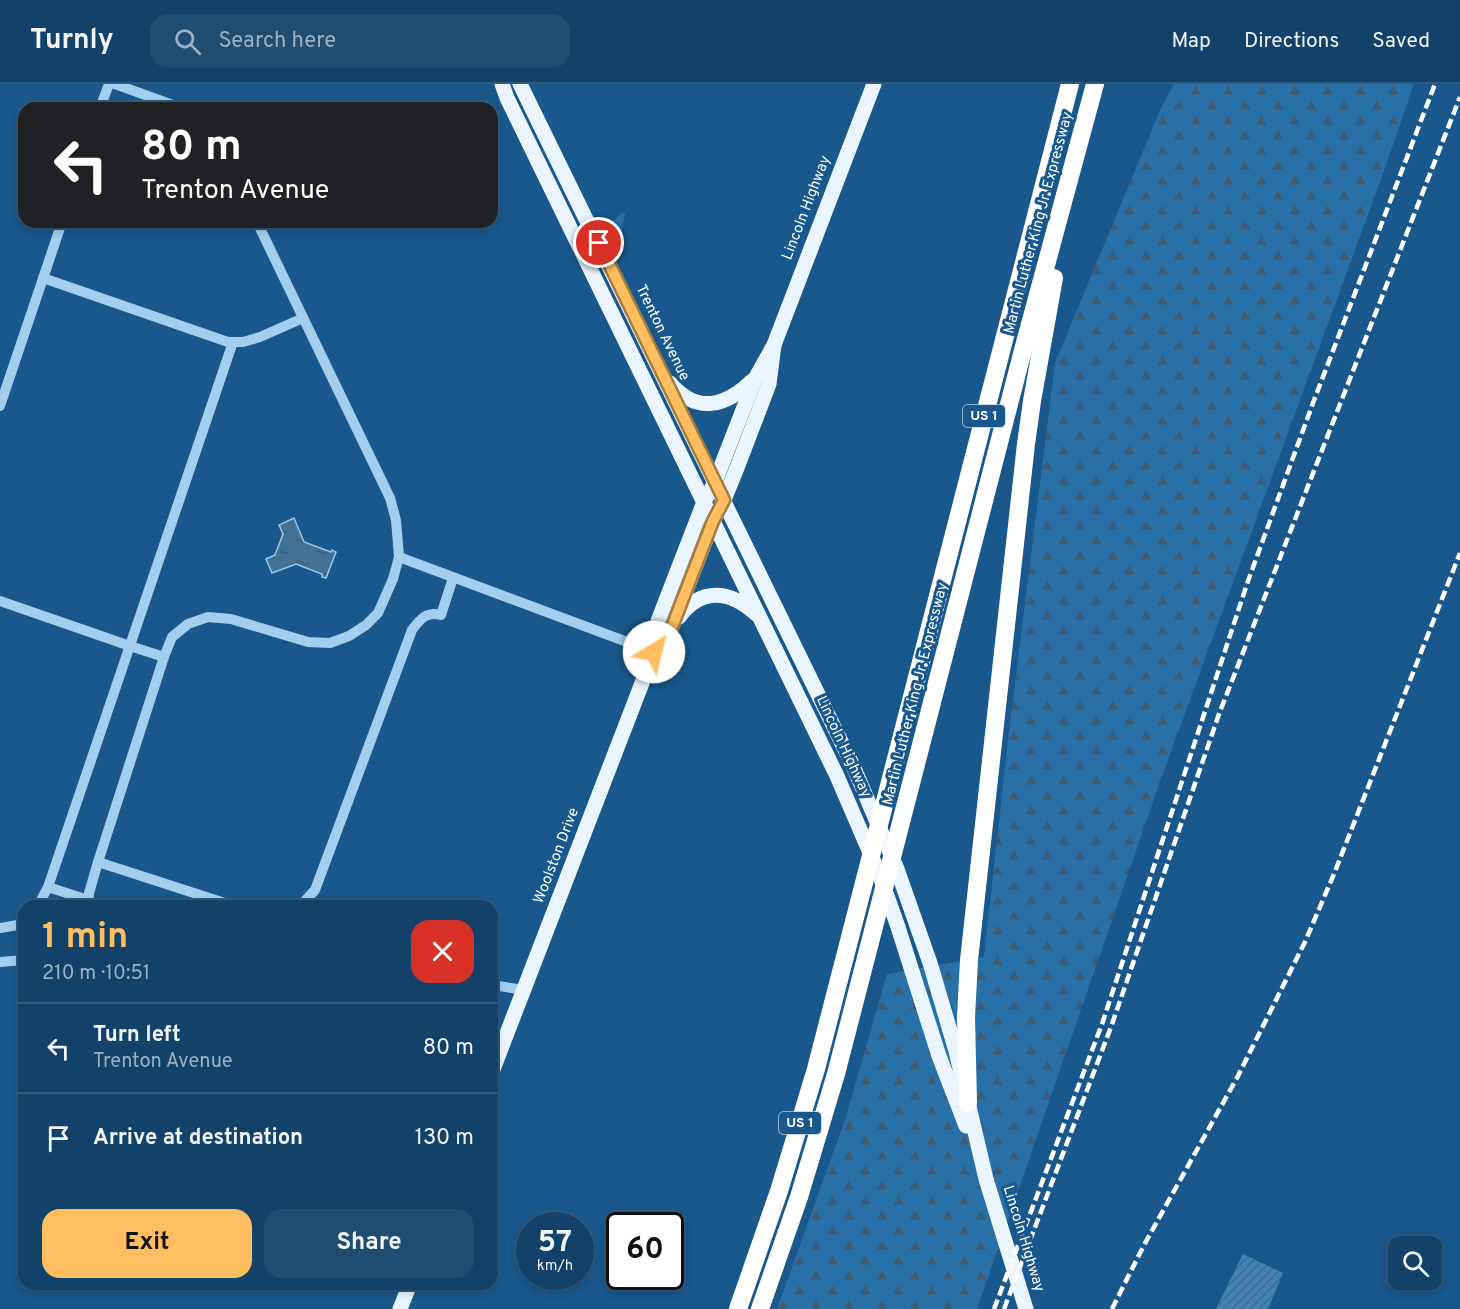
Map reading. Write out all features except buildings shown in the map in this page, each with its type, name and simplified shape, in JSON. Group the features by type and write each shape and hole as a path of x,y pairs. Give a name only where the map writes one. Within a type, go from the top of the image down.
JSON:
{"highway":[{"name":"Martin Luther King Jr. Expressway","path":"738,1309 769,1222 816,1069 1070,84"},
{"name":"Martin Luther King Jr. Expressway","path":"760,1309 782,1250 836,1074 1023,350 1095,84"},
{"path":"968,1103 966,1017 969,960 1024,455 1076,158"}],"main road":[{"path":"502,84 704,502"},
{"name":"Trenton Avenue","path":"520,84 724,500"},
{"name":"Lincoln Highway","path":"874,84 774,345 754,379 715,482 704,502 837,776 880,876 939,1056 986,1179"},
{"name":"Lincoln Highway","path":"774,345 769,384 724,500 854,768 897,869 930,963 956,1052 986,1179 1026,1309"},
{"path":"663,376 683,395 706,404 718,404 731,398 754,379"},
{"name":"Woolston Drive","path":"654,652 672,627 713,521 724,500"},
{"name":"Woolston Drive","path":"498,1057 654,652 658,621 704,502"},
{"path":"672,627 693,602 715,595 739,601 761,618"},
{"path":"400,1309 408,1290"}],"street":[{"path":"102,102 109,84"},
{"path":"115,84 164,102"},
{"path":"0,406 60,228"},
{"path":"88,900 98,862 172,637 188,624 208,617 231,619 308,642 330,643 349,636 366,625 378,613 393,579 399,557 396,520 390,498 260,228"},
{"path":"43,278 228,342 243,342 260,337 303,318"},
{"path":"41,900 48,887 232,342"},
{"path":"399,557 654,652"},
{"path":"306,900 315,890 412,630 427,614 441,615 453,578"},
{"path":"0,601 164,657"},
{"path":"98,862 215,900"},
{"path":"48,887 80,900"},
{"path":"0,928 18,925"},
{"path":"0,962 18,960"},
{"path":"498,986 524,990"}],"green space":[{"path":"1174,84 1414,84 1161,779 977,1309 777,1309 845,1120 887,974 984,957 1008,740 1055,363 1161,108"},
{"path":"623,212 625,213 620,237 617,239 609,224"}],"water":[{"path":"294,518 304,542 336,552 326,578 322,577 322,574 296,564 272,573 266,559 275,555 283,534 279,525"}],"railway":[{"path":"994,1309 1102,1024 1248,581 1313,403 1435,84"},
{"path":"1004,1309 1111,1027 1219,714 1460,97"},
{"path":"1112,1309 1144,1245 1238,1076 1305,942 1460,553"}],"route":[{"path":"599,243 724,500 713,521 672,627 654,652"}]}
